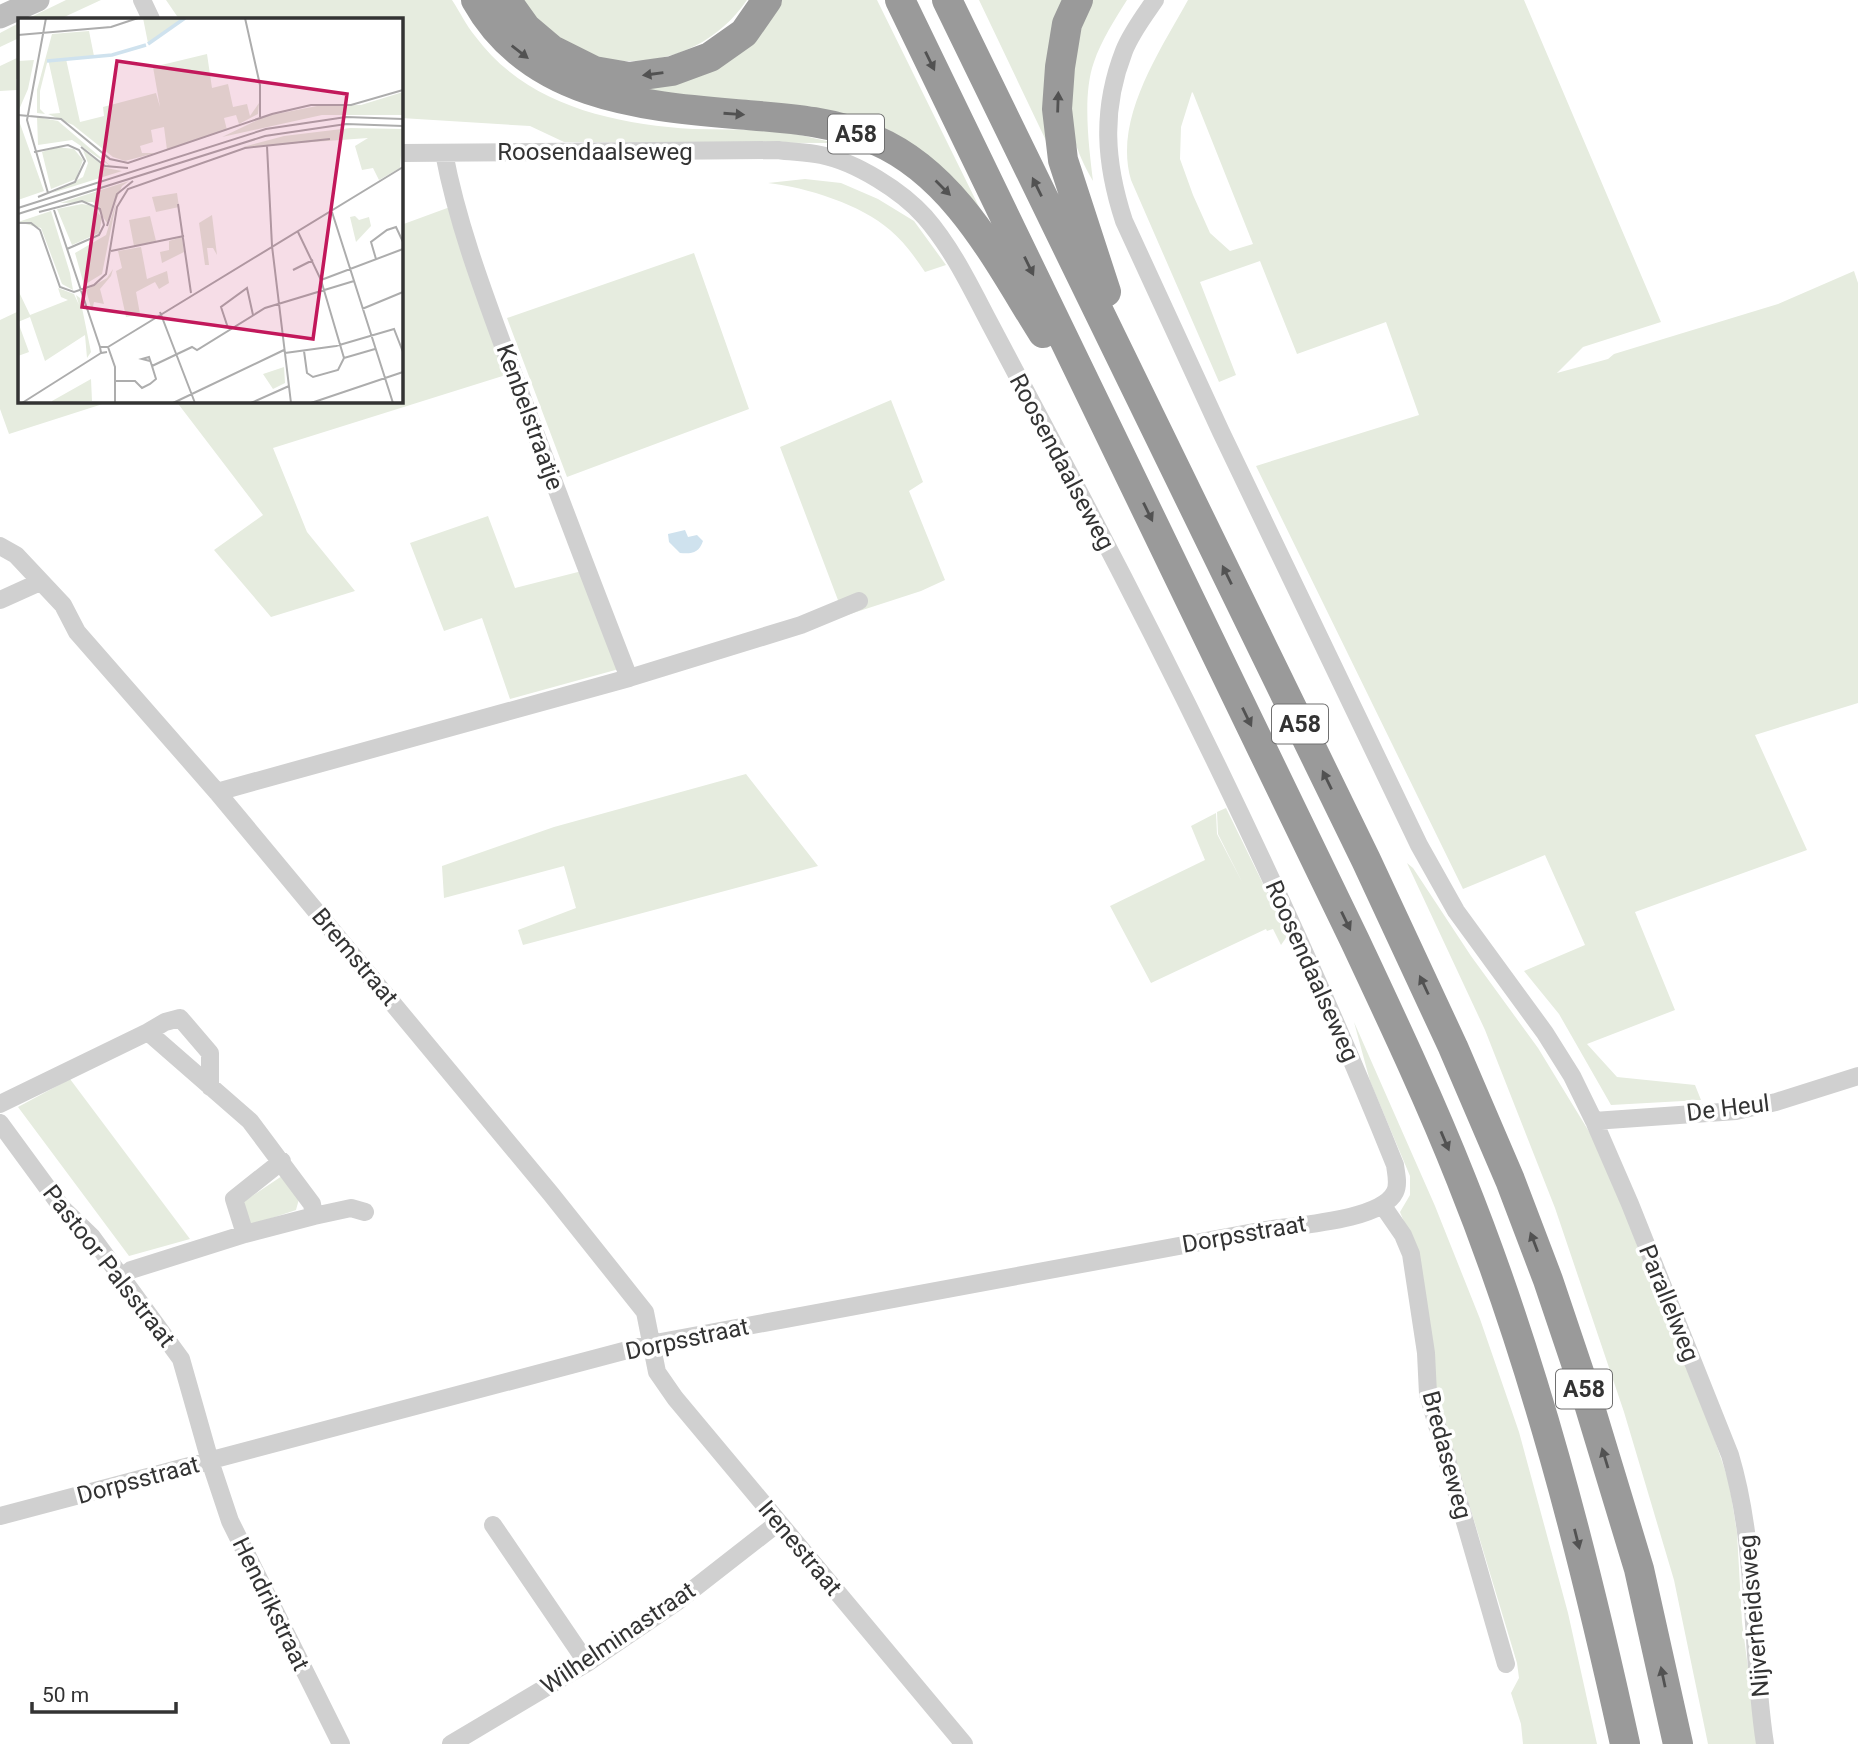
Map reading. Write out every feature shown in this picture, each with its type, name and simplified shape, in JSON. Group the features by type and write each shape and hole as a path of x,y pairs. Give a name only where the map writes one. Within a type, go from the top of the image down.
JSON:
{"highway":[{"name":"A58","path":"476,0 510,44 545,71 578,88 617,99 715,113 808,120 875,139 928,173 950,194 992,253 1118,450"},
{"path":"506,0 526,28 552,50 594,71 628,77 672,71 710,57 744,33 767,0"},
{"name":"Roosendaalseweg","path":"900,0 1355,941 1419,1078 1462,1180 1551,1445 1595,1609 1625,1744"},
{"name":"A58","path":"947,0 1366,860 1453,1047 1510,1180 1582,1381 1639,1569 1678,1744"},
{"name":"A58","path":"1078,0 1066,24 1059,67 1057,109 1063,160 1142,402"}],"street":[{"path":"0,17 38,0"},
{"path":"142,0 151,18"},
{"path":"1155,0 1125,49 1108,108 1108,145 1113,187 1124,221 1227,444 1419,845 1457,911 1545,1033 1572,1076 1594,1121"},
{"name":"Roosendaalseweg","path":"402,153 778,150 822,155 857,169 896,191 925,217 956,260 1080,494 1170,670 1266,870 1347,1045 1395,1165 1395,1192 1383,1206"},
{"name":"Kenbelstraatje","path":"444,153 468,244 492,314 629,678"},
{"name":"Bremstraat","path":"0,546 16,555 64,605 77,632 217,792 551,1194 645,1312 650,1344"},
{"path":"0,600 40,582"},
{"path":"217,792 629,678 801,625 859,600"},
{"path":"0,1104 165,1022 180,1018 210,1053 210,1087"},
{"path":"148,1032 250,1121 312,1204 314,1216"},
{"name":"De Heul","path":"1594,1121 1736,1111 1789,1098 1858,1076"},
{"name":"Parallelweg","path":"1594,1121 1730,1454 1740,1488"},
{"name":"Pastoor Palsstraat","path":"0,1122 63,1209 92,1237 181,1359 210,1461"},
{"path":"245,1234 234,1199 282,1161"},
{"name":"Dorpsstraat","path":"0,1516 650,1344 1252,1232 1357,1216 1383,1206"},
{"name":"Bredaseweg","path":"1383,1206 1403,1235 1411,1254 1426,1353 1428,1394 1506,1664"},
{"path":"122,1277 131,1270 245,1234 351,1208 366,1212"},
{"name":"Irenestraat","path":"650,1344 657,1372 674,1398 964,1744"},
{"name":"Hendrikstraat","path":"210,1461 230,1521 341,1744"},
{"name":"Nijverheidsweg","path":"1740,1488 1747,1532 1765,1744"},
{"name":"Wilhelminastraat","path":"451,1744 587,1663 678,1601 779,1523"},
{"path":"493,1525 587,1663"}],"shaded area":[{"path":"66,0 101,0 62,18 29,18"},
{"path":"166,0 452,0 472,32 496,60 519,79 573,106 632,122 693,129 769,131 835,143 564,142 530,126 402,118 402,18 178,18"},
{"path":"516,0 747,0 734,16 703,42 666,57 626,61 596,58 562,44"},
{"path":"778,0 877,0 984,217 912,150 624,90"},
{"path":"979,0 1067,0 1050,149"},
{"path":"1090,0 1127,0 1100,46 1090,75 1088,121 1093,181 1073,134 1068,91 1075,48"},
{"path":"1188,0 1524,0 1661,322 1583,347 1557,373 1778,304 1854,271 1858,283 1858,703 1755,735 1807,850 1635,912 1675,1010 1587,1044 1617,1077 1695,1085 1701,1100 1611,1105 1559,1014 1524,971 1585,945 1545,855 1463,889 1256,466 1419,415 1386,322 1297,354 1260,261 1200,282 1236,375 1219,382 1131,180 1127,157 1128,133 1142,86","holes":["1193,93 1253,244 1230,251 1210,233 1193,195 1180,159 1181,127"]},
{"path":"18,24 18,38 0,47 0,33"},
{"path":"18,57 17,90 0,91 0,66"},
{"path":"805,179 841,183 878,199 914,221 946,265 925,272 895,235 864,213 816,193 768,183"},
{"path":"450,207 509,374 273,448 307,532 355,591 271,617 214,550 263,515 177,402 402,402 402,225"},
{"path":"694,253 749,409 567,477 507,318"},
{"path":"18,311 18,402 109,402 9,434 0,409 0,320"},
{"path":"891,400 923,482 909,491 945,580 921,591 844,616 780,447"},
{"path":"488,516 515,588 582,571 619,669 510,699 482,618 444,631 410,543"},
{"path":"746,774 818,866 523,945 518,930 576,908 564,866 444,898 442,866 554,827"},
{"path":"1226,808 1288,935 1281,945 1273,929 1266,929 1151,983 1110,906 1205,860 1191,826 1216,813 1217,834 1242,882 1218,834 1217,812"},
{"path":"1407,863 1538,1048 1607,1161 1639,1251 1701,1399 1729,1482 1737,1533 1742,1622 1758,1744 1708,1744 1674,1580 1624,1412 1555,1208 1485,1030"},
{"path":"1354,1022 1435,1206 1480,1319 1519,1432 1568,1613 1597,1744 1523,1744 1521,1724 1511,1693 1519,1678 1517,1663 1436,1394 1416,1251 1400,1212 1410,1195 1410,1176 1370,1081"},
{"path":"70,1079 190,1239 129,1256 18,1107"},
{"path":"282,1176 299,1199 296,1210 251,1225 243,1202"}],"water":[{"path":"685,530 688,537 697,535 703,541 694,552 680,553 669,542 668,534"}]}
